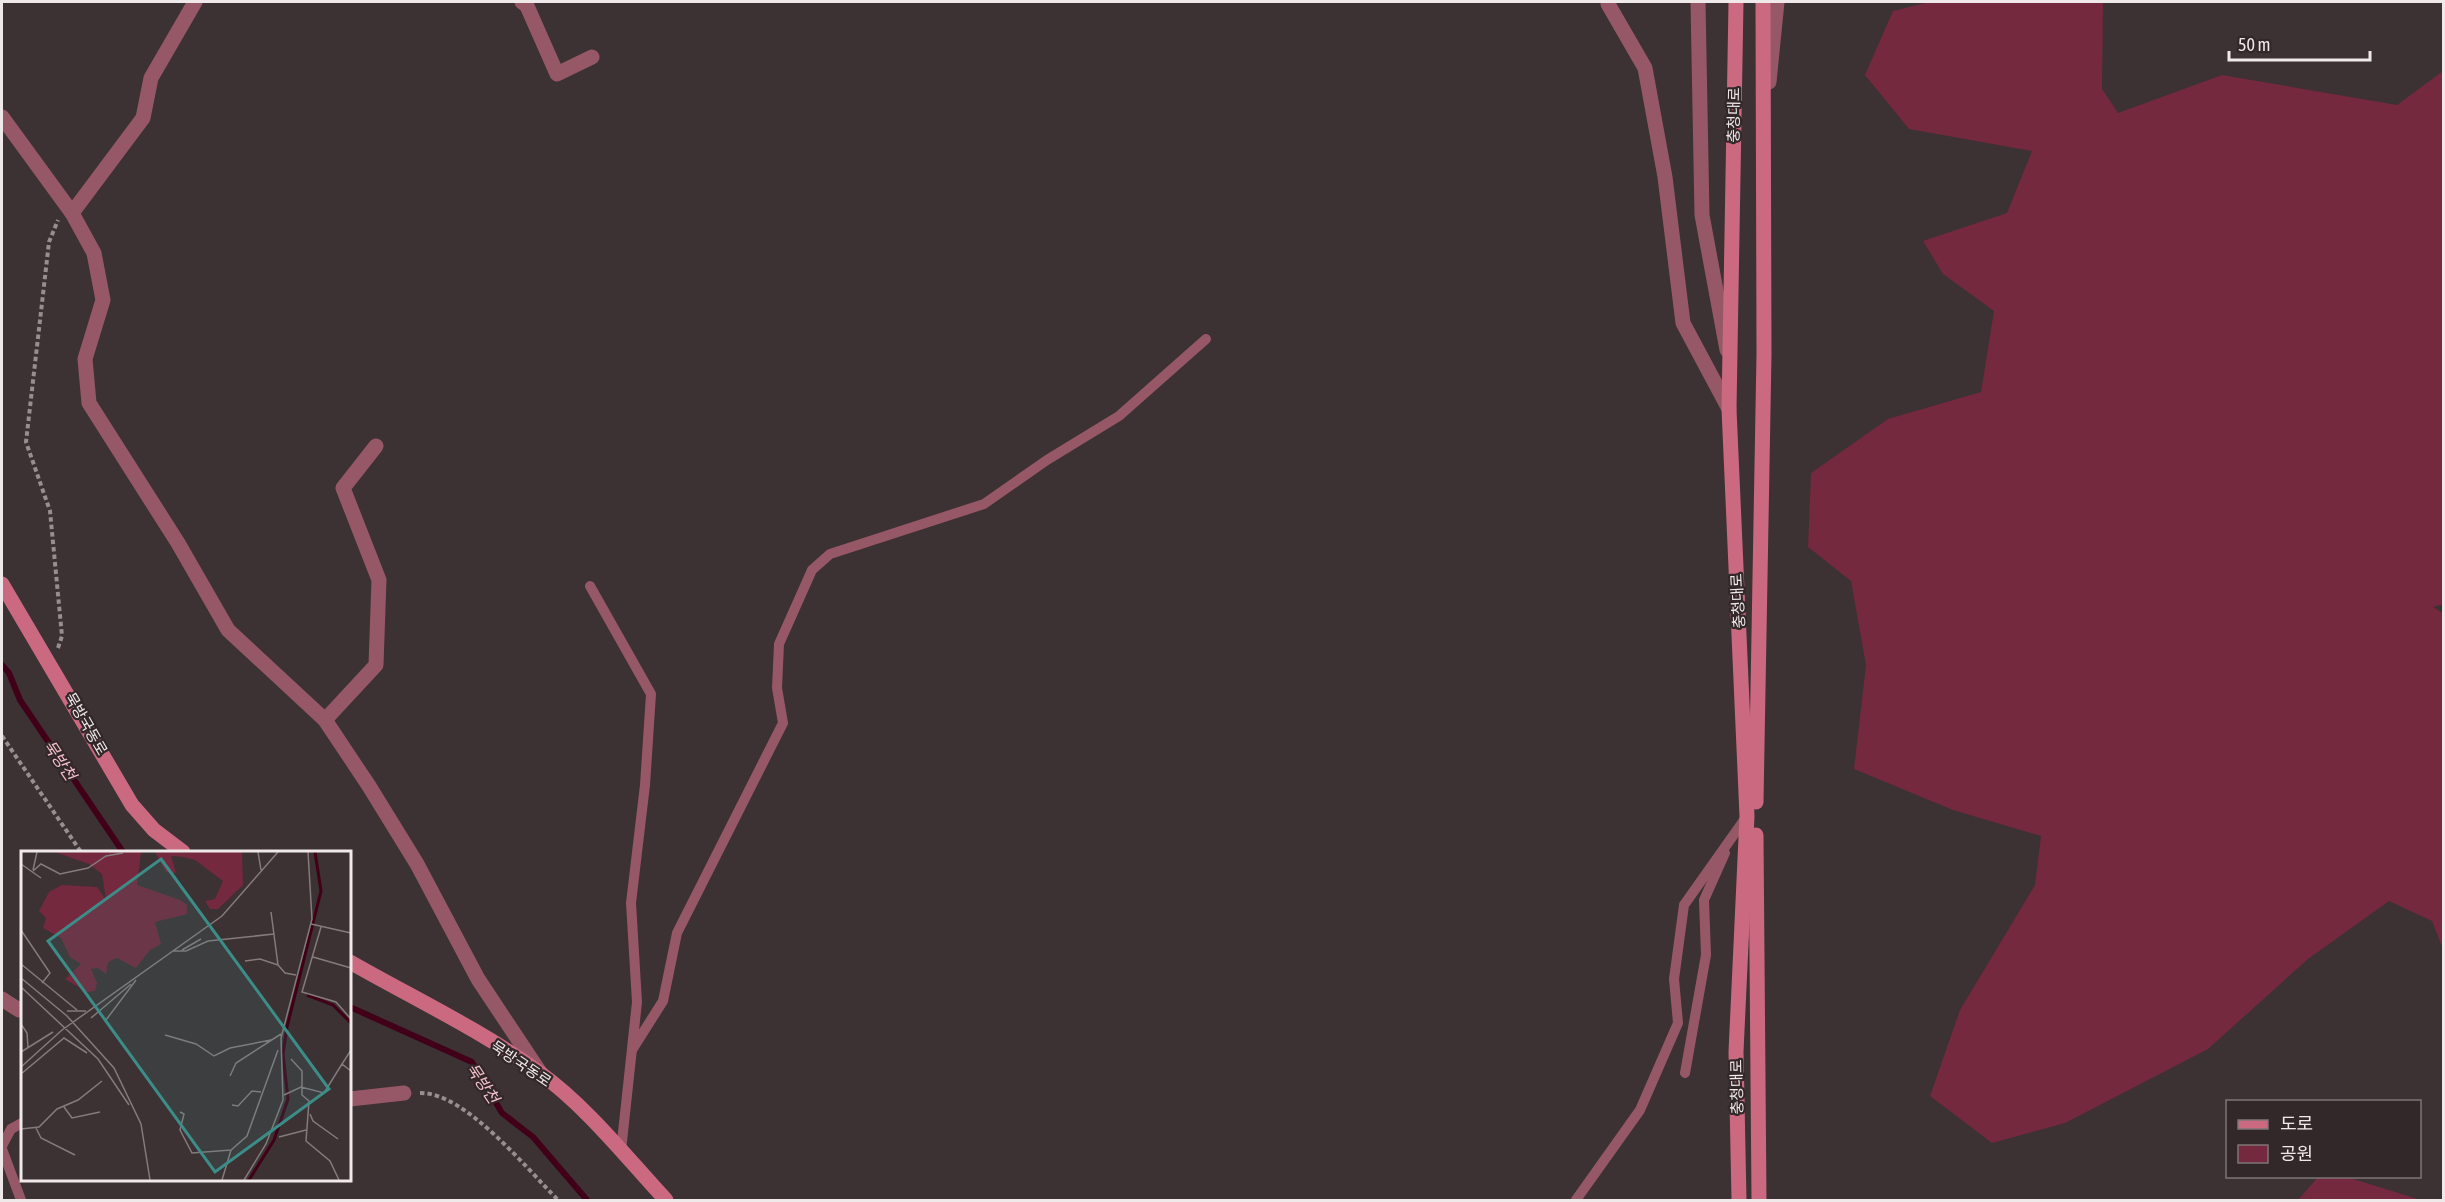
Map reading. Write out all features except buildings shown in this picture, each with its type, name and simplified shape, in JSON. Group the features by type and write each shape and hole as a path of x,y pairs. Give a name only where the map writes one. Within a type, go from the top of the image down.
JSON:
{"main road":[{"name":"충청대로","path":"1736,2 1729,409 1747,816 1736,1052 1738,1200"},
{"name":"충청대로","path":"1759,1200 1756,813 1764,354 1763,2"},
{"name":"묵방국동로","path":"2,584 132,805 154,830 182,851"},
{"name":"묵방국동로","path":"351,963 476,1033 541,1074 621,1151 666,1200"}],"street":[{"path":"72,213 143,118 151,78 195,2"},
{"path":"522,2 526,6 557,74 592,57"},
{"path":"1698,2 1702,215 1729,365"},
{"path":"1763,129 1777,2"},
{"path":"1608,4 1645,68 1665,177 1683,323 1729,409"},
{"path":"2,117 72,213 94,253 103,300 85,358 89,403 178,543 228,630 325,720 417,864 478,979 541,1074"},
{"path":"325,720 376,665 379,580 343,488 376,446"},
{"path":"2,999 19,1010 21,1009"},
{"path":"351,1099 404,1093"}],"lane":[{"path":"632,1050 663,1001 681,924 783,723 777,688 779,644 812,570 830,554 984,504 1047,460 1119,416 1206,339"},
{"path":"590,586 651,694 645,785 631,903 637,1002 621,1151"},
{"path":"1576,1200 1640,1110 1674,1034 1678,1023 1674,979 1683,906 1747,816"},
{"path":"1684,1073 1706,955 1704,900 1734,834"},
{"path":"21,1124 11,1129 2,1148 21,1200"}],"path":[{"path":"52,667 62,636 50,511 26,442 50,242 56,221 72,213"},
{"path":"2,736 80,851"},
{"path":"404,1093 431,1093 474,1116 558,1200"}],"green space":[{"path":"1929,2 2103,2 2102,89 2118,113 2222,75 2397,105 2443,71 2444,604 2433,607 2444,614 2443,949 2432,921 2389,901 2308,959 2208,1049 2065,1123 1992,1143 1930,1096 1960,1010 2035,885 2041,836 1953,810 1854,769 1866,665 1851,581 1808,547 1811,473 1888,419 1981,392 1994,311 1943,274 1923,241 2007,213 2032,151 1909,129 1865,75 1893,11"},
{"path":"2317,1178 2350,1178 2421,1200 2298,1200"}],"waterway":[{"name":"묵방천","path":"2,665 9,673 20,700 122,851"},
{"name":"묵방천","path":"351,1007 472,1062 502,1113 533,1137 587,1200"}]}
